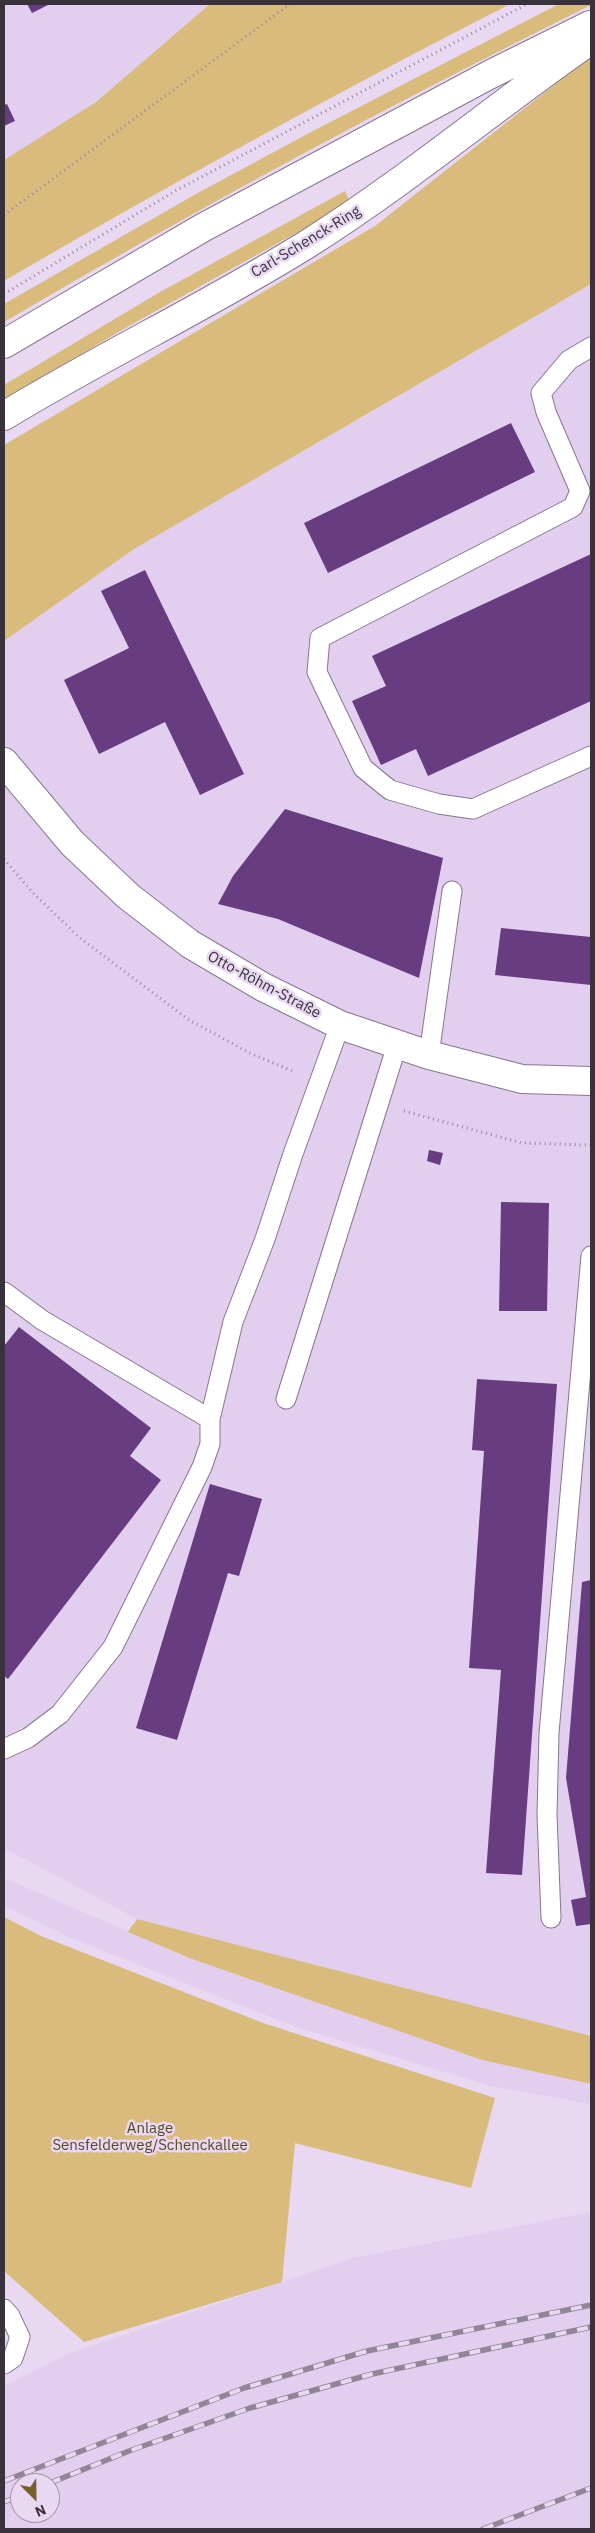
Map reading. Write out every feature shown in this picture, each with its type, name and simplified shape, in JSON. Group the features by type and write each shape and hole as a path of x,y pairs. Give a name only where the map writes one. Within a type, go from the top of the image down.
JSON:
{"main road":[{"path":"4,344 204,227 491,74 591,24"},
{"name":"Carl-Schenck-Ring","path":"4,416 308,243 369,203 517,92 591,40"},
{"name":"Otto-Röhm-Straße","path":"4,762 72,843 128,896 190,944 263,987 340,1025 429,1055 522,1079 591,1081"}],"lane":[{"path":"591,347 569,360 541,393 546,412 580,491 573,508 320,638 317,672 363,768 390,790 439,804 473,809 591,756"},
{"path":"429,1055 452,891"},
{"path":"4,1749 28,1738 60,1714 113,1647 202,1467 210,1444 210,1419 232,1322 265,1238 340,1025"},
{"path":"286,1399 397,1045"},
{"path":"551,1918 547,1815 549,1733 587,1354 591,1256"},
{"path":"4,1292 42,1320 210,1419"},
{"path":"4,2309 10,2316 20,2336 13,2358 4,2364"}],"path":[{"path":"4,215 290,4"},
{"path":"4,294 175,191 527,4"},
{"path":"4,859 33,893 80,938 189,1020 252,1054 319,1082"},
{"path":"378,1104 522,1143 591,1145"}],"shaded area":[{"path":"4,4 210,4 96,102 4,160"},
{"path":"591,284 591,2036 137,1919 4,1848 4,641 134,549"},
{"path":"4,1878 192,1959 482,2060 591,2084 591,2104 491,2086 296,2027 71,1938 4,1906"},
{"path":"591,2212 591,2529 4,2529 4,2386 67,2354 353,2258"}],"green space":[{"path":"210,4 510,4 255,139 4,281 4,160 96,102"},
{"path":"559,4 591,5 442,80 294,158 4,322 4,304 196,194 311,132"},
{"path":"591,56 591,284 134,549 4,641 4,445 375,226"},
{"path":"345,191 350,203 127,327 4,400 4,385 160,292"},
{"name":"Anlage Sensfelderweg/Schenckallee","path":"4,1917 41,1936 263,2023 495,2098 471,2188 295,2143 282,2282 84,2342 4,2271"},
{"path":"137,1919 591,2036 591,2084 482,2060 192,1959 128,1932"}],"building":[{"path":"27,4 50,4 32,13"},
{"path":"7,104 15,121 4,126 4,105"},
{"path":"511,423 535,472 328,573 304,523"},
{"path":"591,554 591,701 428,776 416,749 381,765 352,701 386,686 372,656"},
{"path":"145,570 244,774 200,795 165,722 99,754 64,680 129,648 101,591"},
{"path":"285,809 443,858 419,978 278,919 218,904 233,876"},
{"path":"501,928 591,937 591,985 495,975"},
{"path":"429,1150 443,1153 440,1165 427,1161"},
{"path":"501,1202 549,1203 547,1311 499,1311"},
{"path":"19,1327 151,1428 130,1456 161,1480 8,1679 4,1676 4,1346"},
{"path":"477,1379 557,1384 522,1875 486,1873 501,1670 469,1668 484,1451 472,1450"},
{"path":"210,1484 262,1499 239,1576 228,1573 177,1740 136,1728"},
{"path":"591,1580 591,1924 576,1926 571,1900 586,1897 566,1778 582,1582"}],"railway":[{"path":"4,2481 244,2388 367,2351 591,2305"},
{"path":"60,2479 129,2451 250,2408 372,2374 591,2327"},
{"path":"483,2529 591,2488"},
{"path":"4,2502 10,2500"}]}
